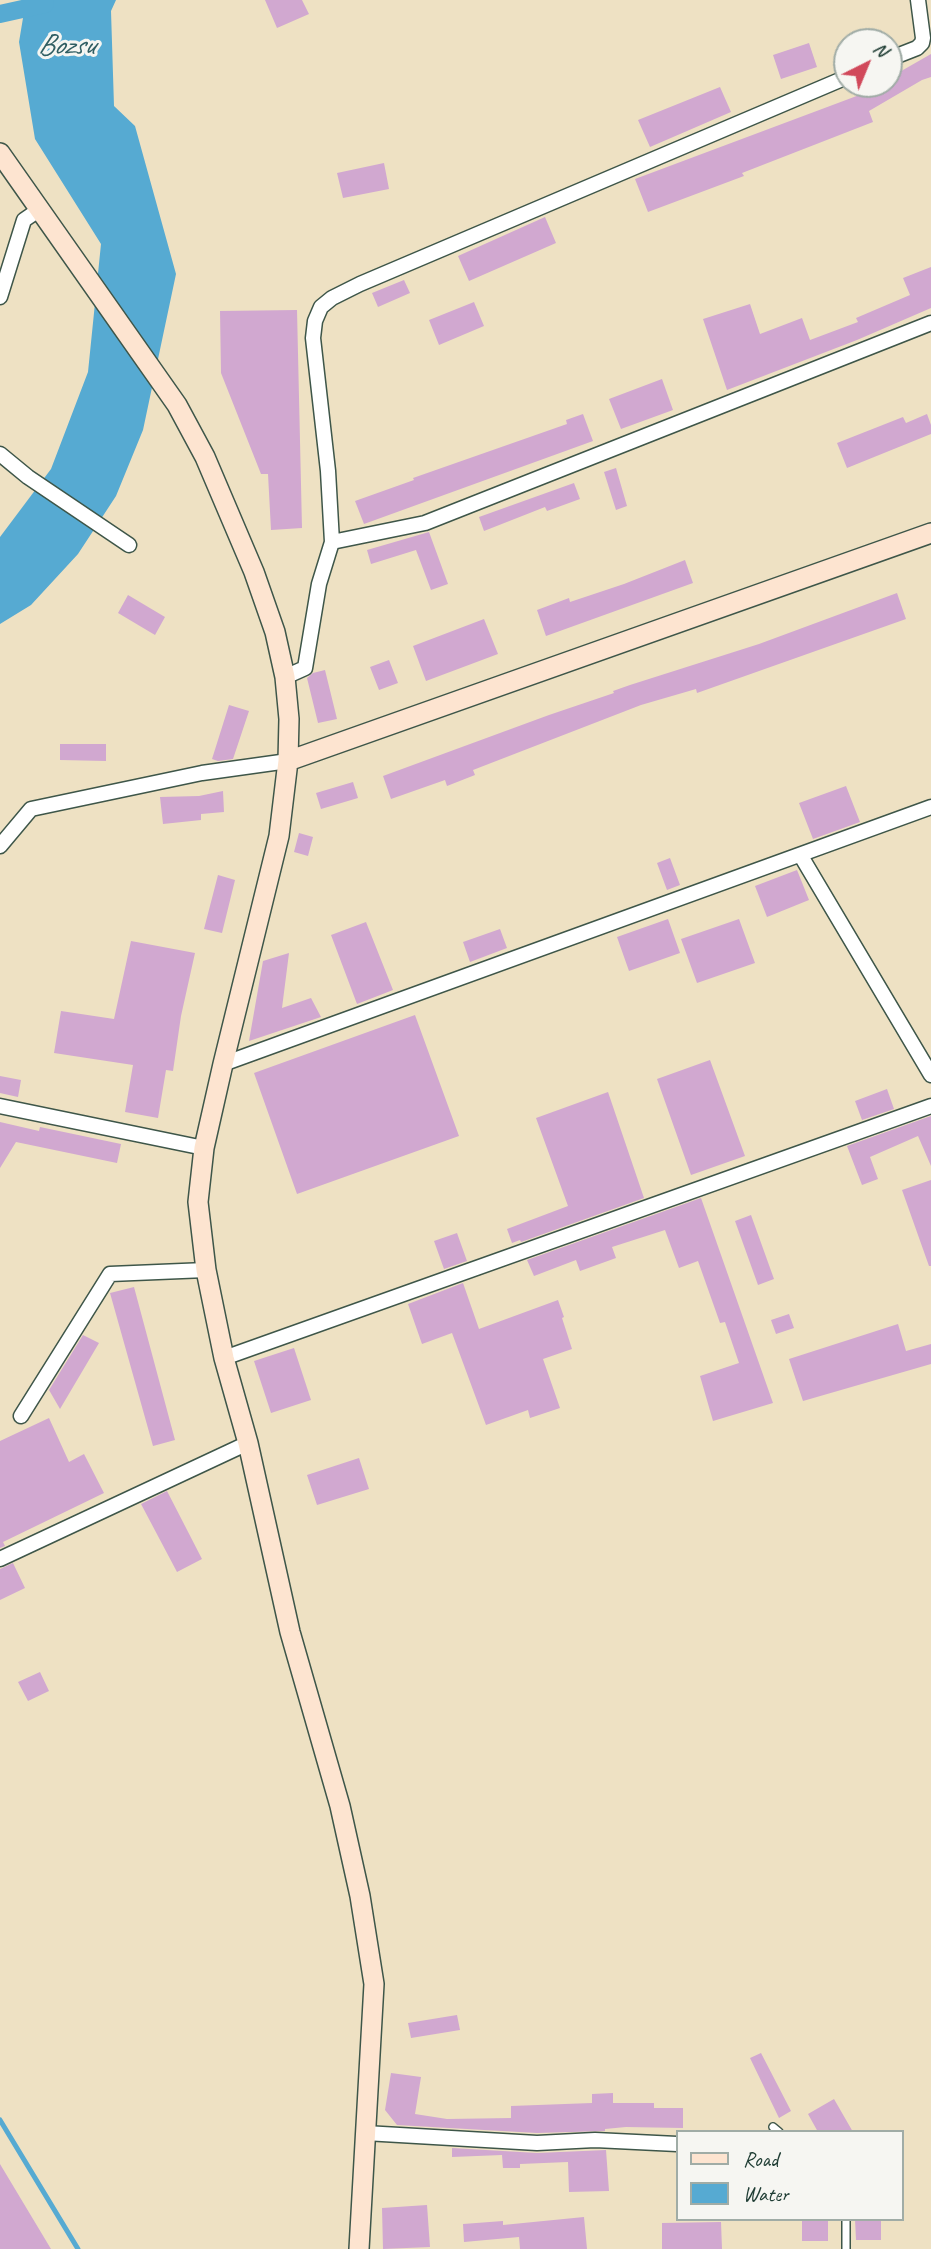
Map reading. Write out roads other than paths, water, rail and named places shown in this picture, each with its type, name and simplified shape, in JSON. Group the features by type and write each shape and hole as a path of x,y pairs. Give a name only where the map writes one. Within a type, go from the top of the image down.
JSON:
{"main road":[{"path":"0,153 177,405 205,457 254,572 275,632 285,677 289,719 288,761 279,836 204,1148 198,1202 206,1270 224,1358 248,1443 290,1632 340,1806 360,1896 374,1984 359,2249"},
{"path":"288,761 931,533"}],"street":[{"path":"903,54 922,43 918,0"},
{"path":"285,677 305,668 319,584 332,542 328,471 313,338 315,321 321,307 332,298 360,284 833,83"},
{"path":"0,297 23,220 40,209"},
{"path":"332,542 425,523 931,323"},
{"path":"0,454 28,477 129,545"},
{"path":"0,846 31,809 202,773 288,761"},
{"path":"223,1064 931,807"},
{"path":"801,856 925,1053 931,1075"},
{"path":"0,1105 204,1148"},
{"path":"224,1358 931,1105"},
{"path":"21,1416 110,1274 206,1270"},
{"path":"0,1559 248,1443"},
{"path":"365,2133 537,2143 595,2140 676,2144"}],"lane":[{"path":"846,2221 846,2249"}],"water":[{"name":"Bozsu","path":"26,0 116,0 111,11 114,106 135,126 176,274 143,430 116,496 78,554 31,605 0,624 0,537 51,469 88,372 101,244 35,139 19,42"}],"waterway":[{"path":"0,14 45,4"},
{"path":"0,2120 78,2249"}]}
